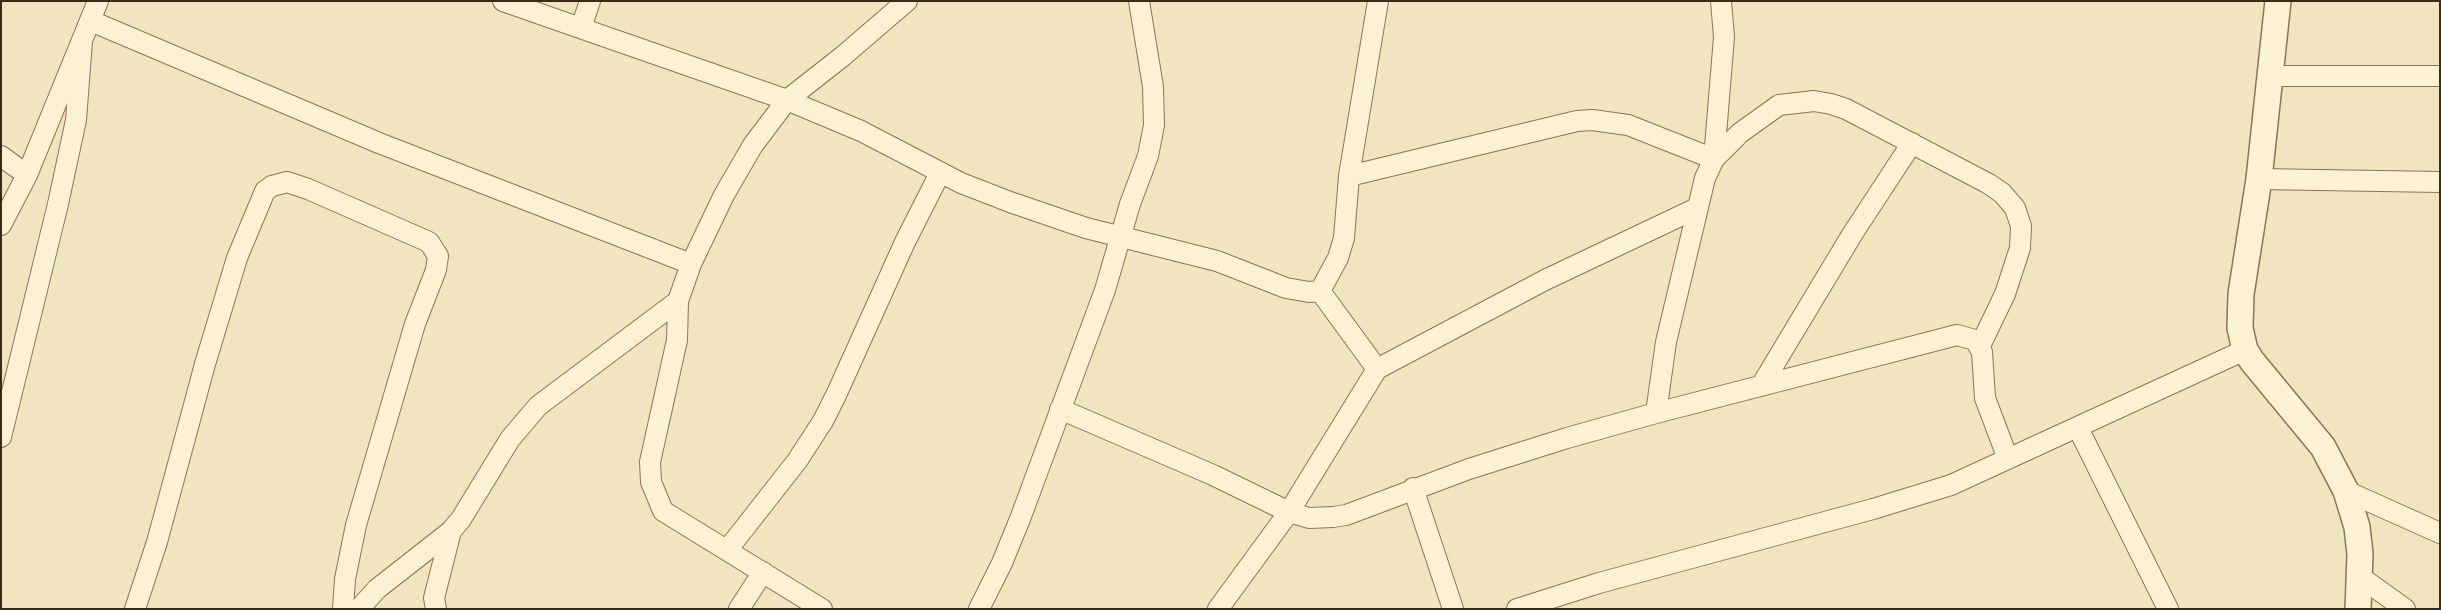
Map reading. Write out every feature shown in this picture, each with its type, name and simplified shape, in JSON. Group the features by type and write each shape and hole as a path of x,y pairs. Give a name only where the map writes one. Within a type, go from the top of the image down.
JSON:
{"street":[{"path":"1,225 27,175 98,1"},
{"path":"504,1 787,100 861,131 940,173 1027,208 1086,228 1217,261 1298,291 1320,291"},
{"path":"581,28 590,1"},
{"path":"822,609 663,510 656,499 651,482 650,462 677,340 678,301 691,264 724,195 748,153 787,100 843,56 907,1"},
{"path":"979,609 1002,563 1020,519 1105,290 1120,236 1148,156 1154,125 1153,86 1139,1"},
{"path":"1320,291 1338,258 1344,238 1349,176 1378,1"},
{"path":"1714,159 1724,37 1721,1"},
{"path":"2278,1 2259,179 2240,294 2240,328 2245,350 2259,372 2323,447 2346,491 2356,526 2360,554 2358,609"},
{"path":"91,21 379,143 691,264"},
{"path":"1,437 58,204 76,120 82,41"},
{"path":"2271,76 2440,76"},
{"path":"1656,413 1666,342 1697,208 1705,178 1714,159 1724,147 1779,105 1814,101 1846,109 1912,143 1989,184 2002,193 2015,208 2021,226 2020,248 2005,294 1980,346 1985,398 2008,460"},
{"path":"1349,176 1577,121 1592,120 1628,125 1714,159"},
{"path":"1761,386 1912,143"},
{"path":"1,156 27,175"},
{"path":"728,549 797,461 822,421 837,393 905,242 940,173"},
{"path":"2259,179 2440,182"},
{"path":"135,609 157,542 205,364 237,258 264,191 272,186 287,182 308,189 429,242 438,256 436,270 415,324 356,525 345,579 343,609"},
{"path":"1218,609 1289,512 1377,369 1545,280 1697,208"},
{"path":"1320,291 1377,369"},
{"path":"359,609 377,589 450,531 461,519 510,439 538,406 678,301"},
{"path":"1060,409 1213,475 1289,512 1309,518 1346,515 1413,488 1567,438 1950,336 1962,335 1971,338 1980,346"},
{"path":"1518,609 1627,575 1951,485 2245,350"},
{"path":"2078,428 2168,609"},
{"path":"1413,488 1453,609"},
{"path":"2346,491 2440,533"},
{"path":"436,609 434,598 450,531"},
{"path":"739,609 763,572"},
{"path":"2359,576 2405,609"}]}
